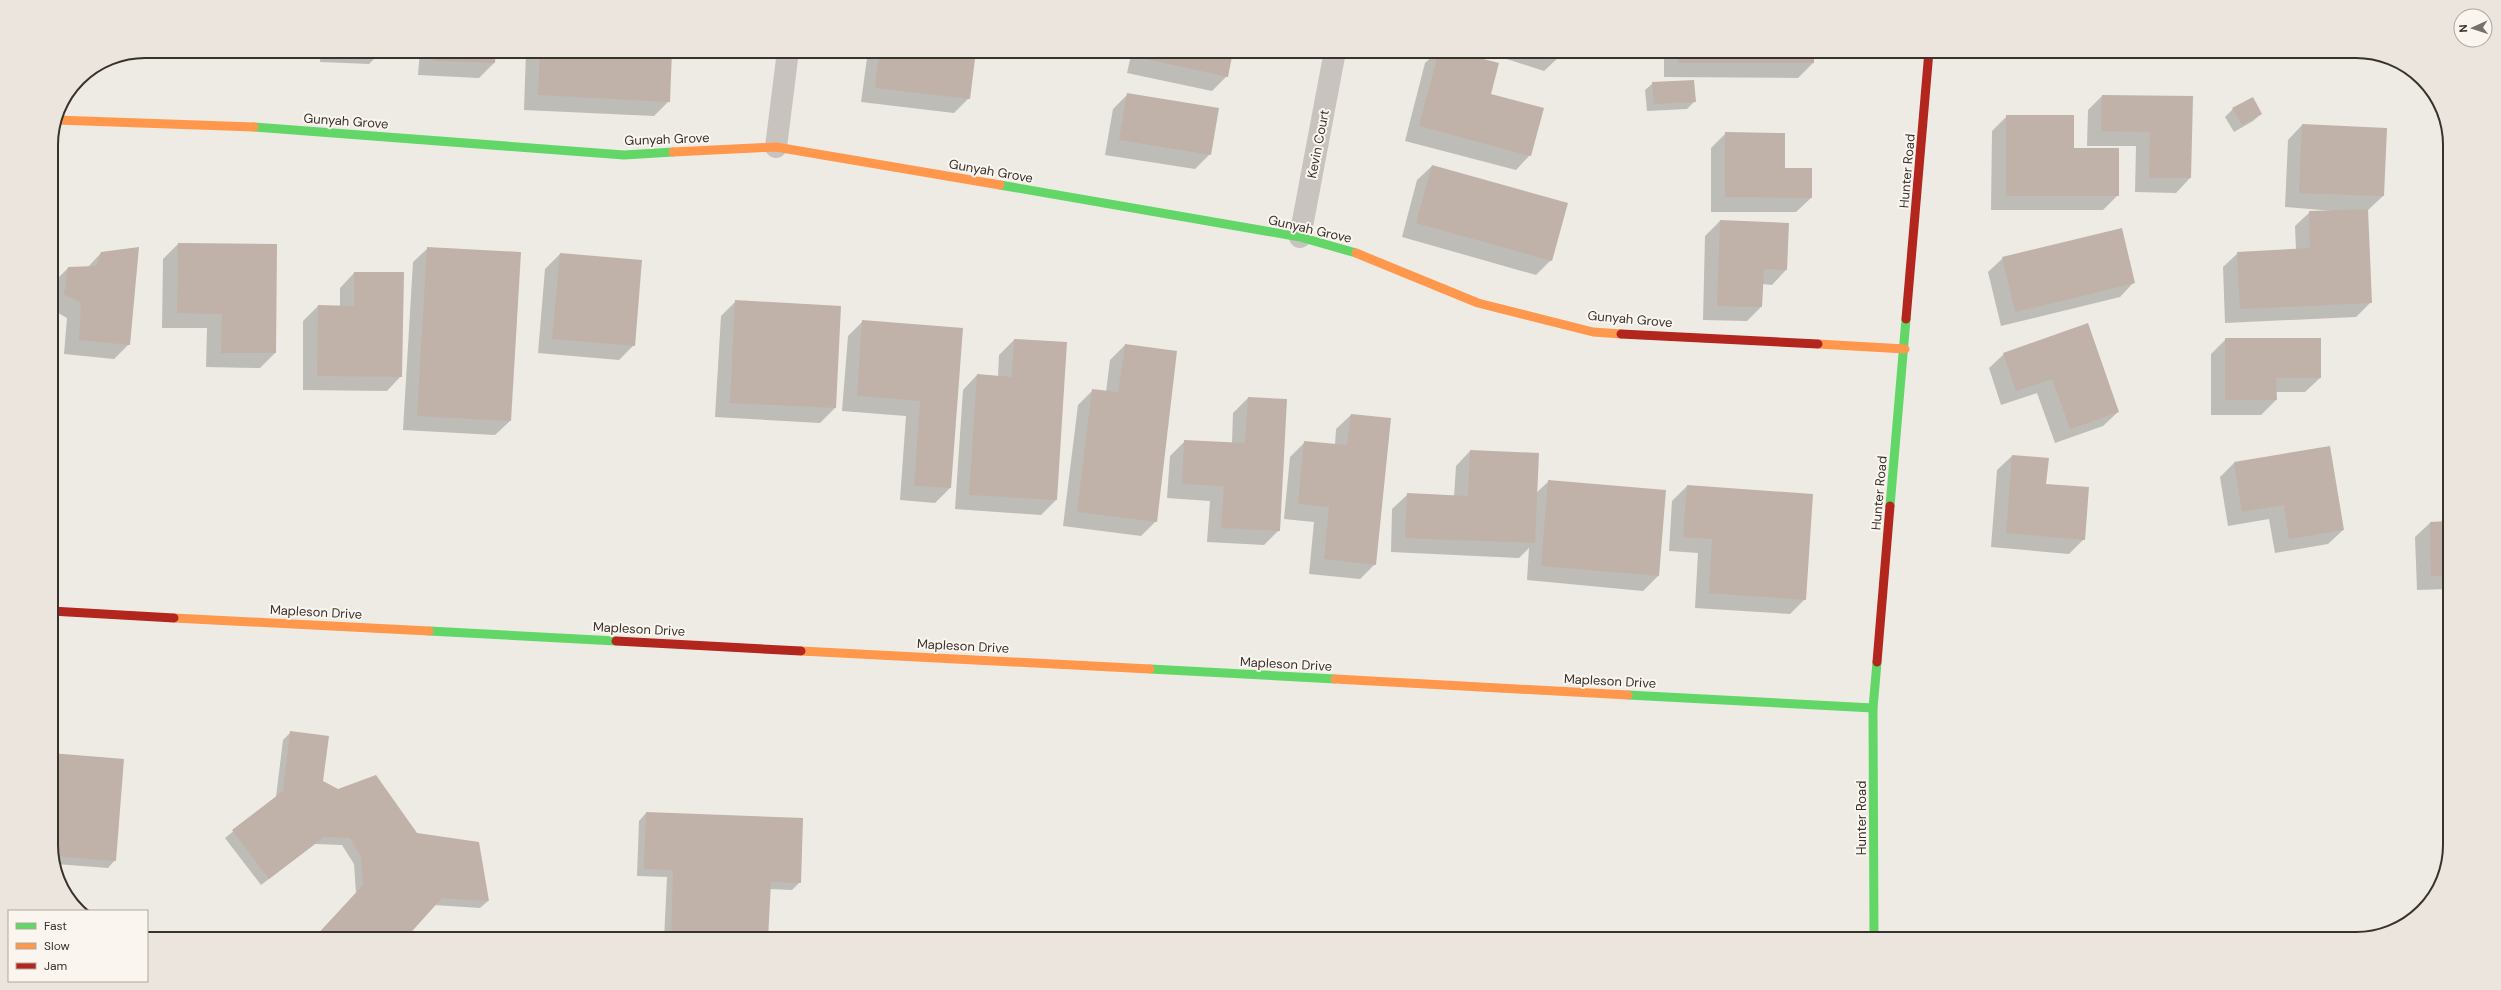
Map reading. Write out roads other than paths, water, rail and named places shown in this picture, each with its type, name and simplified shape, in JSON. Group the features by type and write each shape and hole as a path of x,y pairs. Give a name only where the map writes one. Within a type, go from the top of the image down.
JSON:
{"street":[{"path":"776,147 787,58"},
{"name":"Kevin Court","path":"1300,237 1334,58"},
{"name":"Hunter Road","path":"1874,932 1873,708 1905,348 1928,58"},
{"name":"Gunyah Grove","path":"62,120 212,124 624,155 776,147 1300,237 1365,255 1478,303 1593,332 1905,348"},
{"name":"Mapleson Drive","path":"58,610 1873,708"}]}
